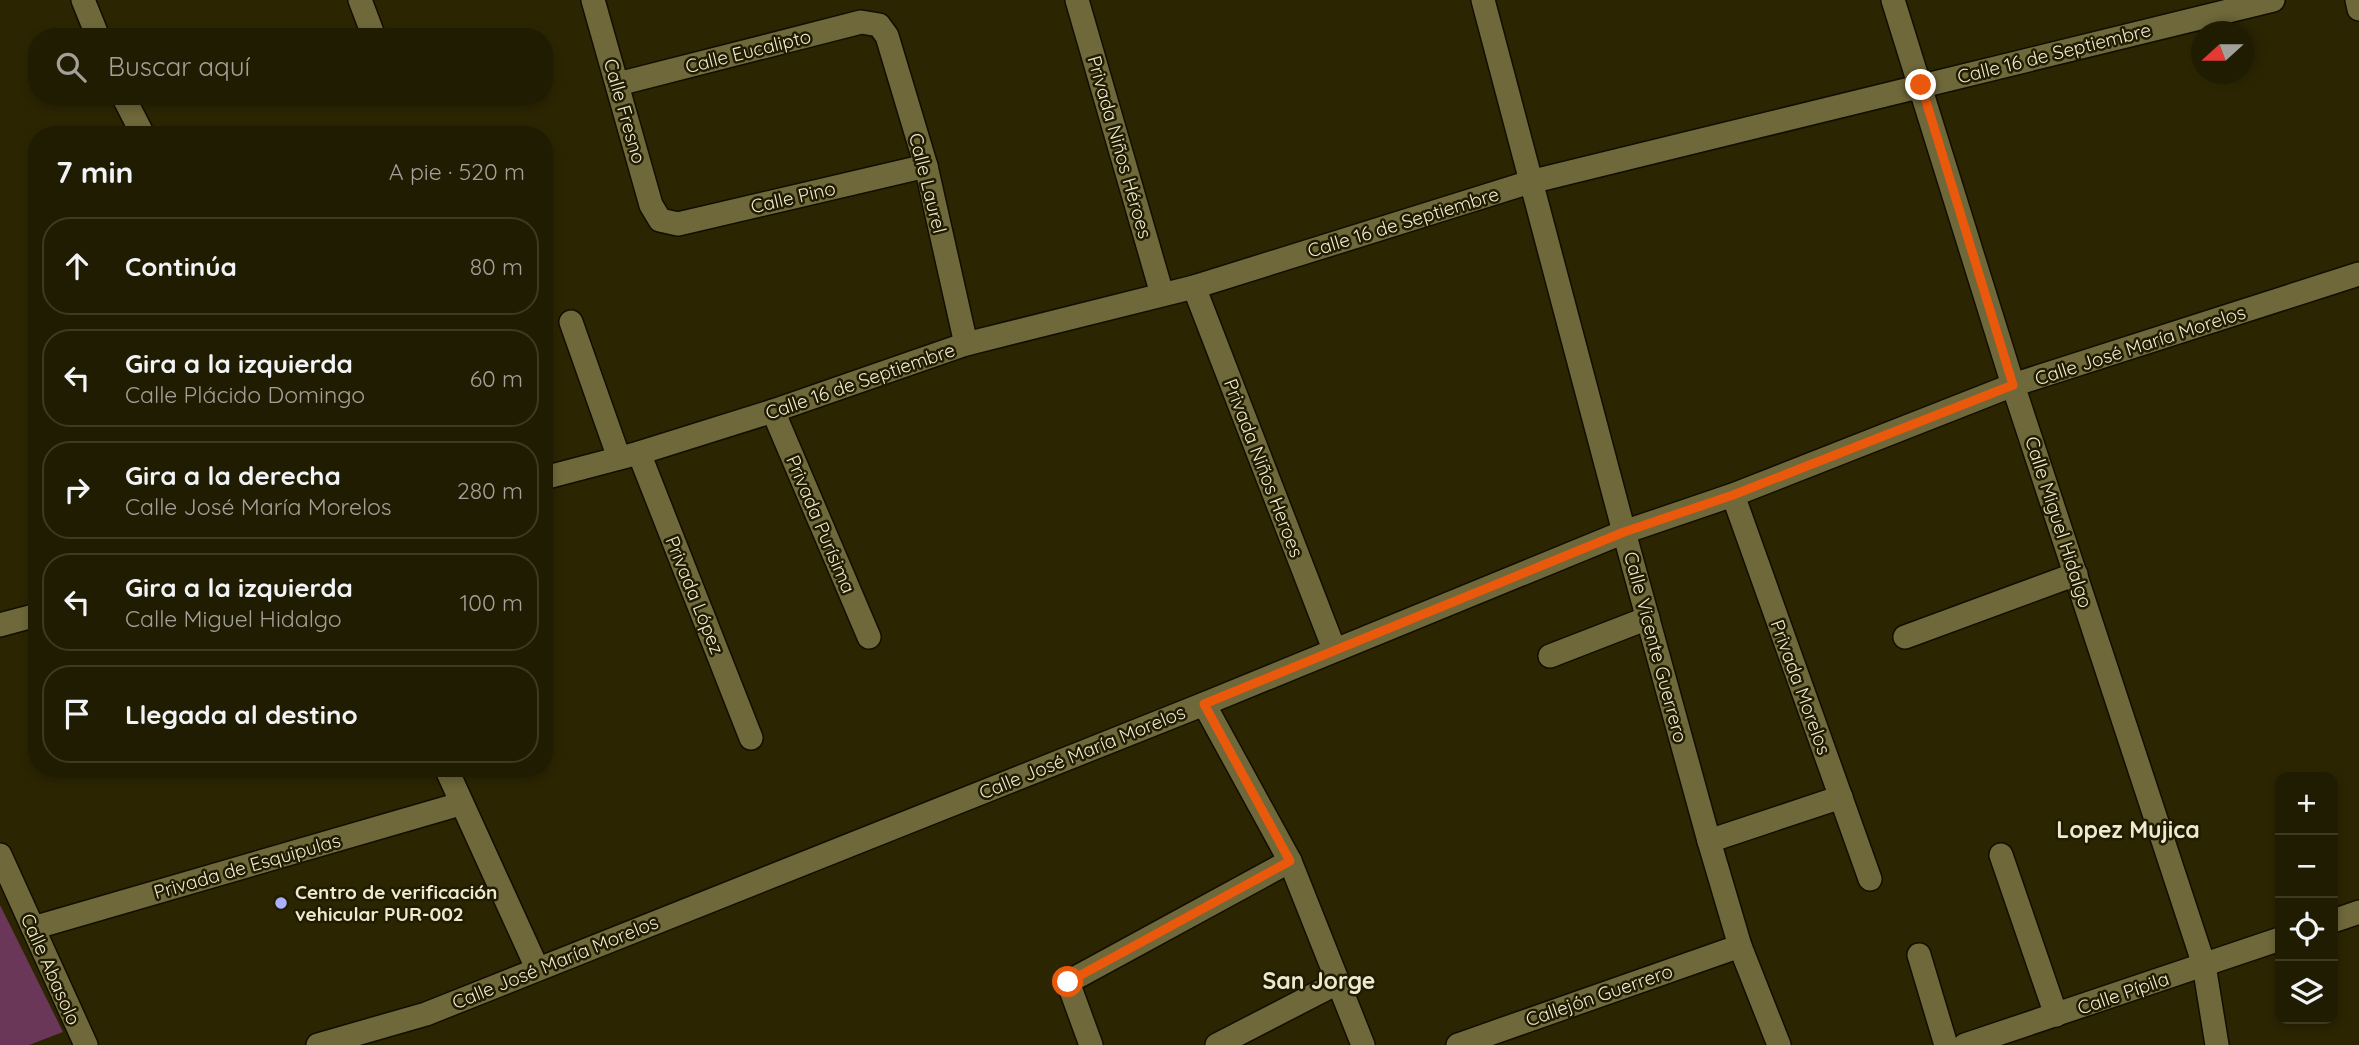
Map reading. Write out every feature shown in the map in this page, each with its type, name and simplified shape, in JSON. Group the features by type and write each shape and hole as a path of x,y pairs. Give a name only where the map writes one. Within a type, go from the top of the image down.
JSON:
{"street":[{"path":"83,0 94,28"},
{"path":"360,0 371,28"},
{"name":"Calle Fresno","path":"593,0 651,205 660,220"},
{"name":"Privada Niños Héroes","path":"1077,0 1162,294"},
{"name":"Calle Vicente Guerrero","path":"1483,0 1709,841 1740,946 1779,1045"},
{"name":"Calle Miguel Hidalgo","path":"1893,0 2013,385 2204,965 2217,1045"},
{"name":"Calle 16 de Septiembre","path":"553,476 629,456 773,411 966,344 1194,287 1530,182 2273,0"},
{"path":"2357,0 2359,9"},
{"name":"Calle Eucalipto","path":"618,84 861,22 878,25"},
{"name":"Calle Laurel","path":"878,25 887,36 926,166 966,344"},
{"path":"128,105 138,126"},
{"name":"Calle Pino","path":"660,220 678,224 926,166"},
{"name":"Calle José María Morelos","path":"318,1045 426,1014 1204,704 1624,532 1733,495 2013,385 2359,274"},
{"name":"Privada Niños Heroes","path":"1194,287 1334,649"},
{"name":"Privada López","path":"571,321 751,738"},
{"name":"Privada Purísima","path":"773,411 869,637"},
{"name":"Privada Morelos","path":"1733,495 1870,879"},
{"path":"1905,637 2076,575"},
{"path":"0,625 28,617"},
{"path":"1550,656 1648,618"},
{"path":"1204,704 1290,861 1363,1045"},
{"path":"450,777 537,968"},
{"path":"1709,841 1840,797"},
{"name":"Privada de Esquipulas","path":"33,928 460,804"},
{"name":"Calle Abasolo","path":"0,855 83,1044"},
{"path":"2001,855 2056,1015"},
{"path":"1091,1045 1068,982 1290,861"},
{"path":"2338,919 2359,912"},
{"name":"Calle Pípila","path":"1965,1045 2275,941"},
{"name":"Callejón Guerrero","path":"1458,1045 1740,946"},
{"path":"1919,955 1946,1045"},
{"path":"1217,1045 1337,983"}],"shaded area":[{"path":"0,905 63,1032 29,1045 0,1045"}],"place":[{"name":"Centro de verificación vehicular PUR-002","path":"281,903"}],"district":[{"name":"Lopez Mujica","path":"2128,830"},
{"name":"San Jorge","path":"1319,981"}],"route":[{"path":"1068,982 1290,861 1204,704 1624,532 1733,495 2013,385 1921,85"}]}
